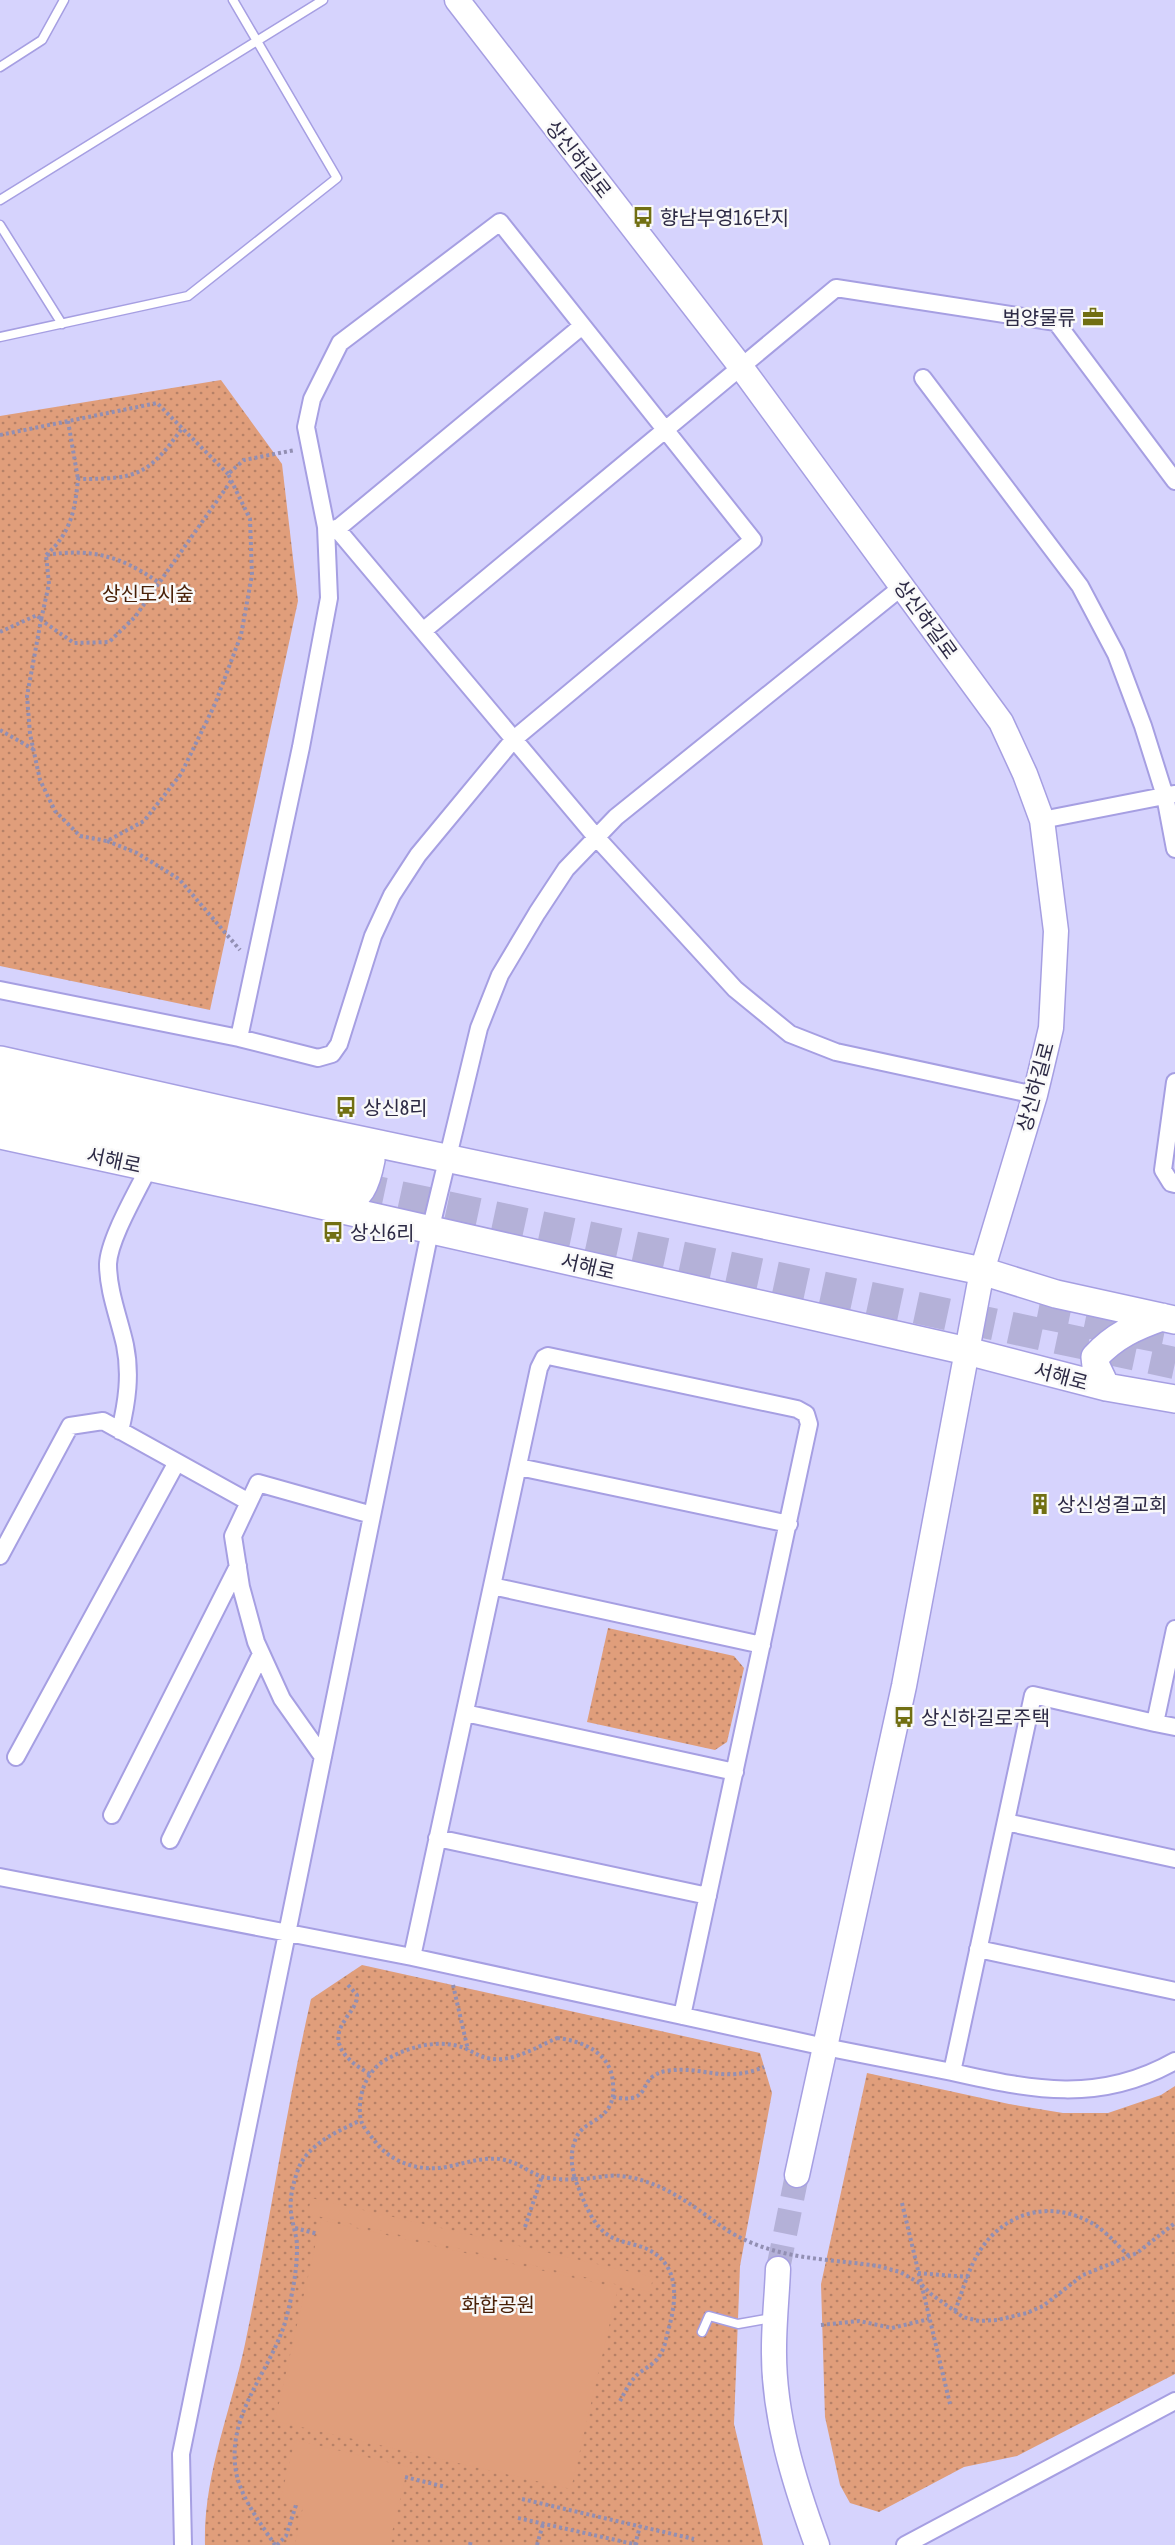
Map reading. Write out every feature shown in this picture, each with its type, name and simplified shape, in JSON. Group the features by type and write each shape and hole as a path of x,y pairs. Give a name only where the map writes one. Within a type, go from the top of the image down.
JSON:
{"highway":[{"name":"서해로","path":"0,1083 351,1175"},
{"name":"서해로","path":"0,1110 351,1175"}],"main road":[{"name":"서해로","path":"0,1060 351,1175 430,1231 967,1351 1106,1387 1175,1399"},
{"name":"서해로","path":"0,1135 148,1167 351,1175 448,1157 982,1271 1056,1294 1168,1318"},
{"path":"1106,1387 1096,1366 1095,1357 1109,1341 1143,1323 1168,1318"}],"street":[{"name":"상신하길로","path":"457,0 741,367 1001,722 1025,774 1042,820 1056,931 1051,1028 1035,1095 982,1271 904,1686 797,2175"},
{"path":"0,990 239,1038 318,1058 325,1057 336,1050 373,936 392,895 418,855 514,739 753,540 500,222 340,343 312,399 306,427 332,528 329,598 301,747 239,1038"},
{"path":"423,631 836,288 1056,322 1175,482"},
{"path":"332,528 582,326"},
{"path":"923,378 1080,586 1116,654 1170,795 1175,849"},
{"path":"332,528 423,631 596,837 735,989 790,1034 836,1052 1035,1095"},
{"path":"183,2545 181,2454 430,1231 479,1028 500,975 566,869 596,837 616,817 903,586"},
{"path":"1042,820 1170,795"},
{"path":"1175,1082 1163,1170 1175,1184"},
{"path":"120,1431 126,1407 128,1376 125,1346 111,1289 108,1264 111,1247 148,1167"},
{"path":"412,1958 541,1362 544,1358 555,1357 802,1411 808,1418 809,1430 682,2016"},
{"path":"0,1556 70,1426 103,1421 249,1502"},
{"path":"16,1757 177,1462"},
{"path":"519,1467 789,1524"},
{"path":"323,1757 282,1699 261,1654 241,1587 233,1536 258,1483 372,1515"},
{"path":"112,1815 238,1566"},
{"path":"492,1586 762,1645"},
{"path":"1155,1722 1175,1629"},
{"path":"170,1840 261,1654"},
{"path":"952,2072 1033,1695 1175,1727"},
{"path":"465,1713 735,1772"},
{"path":"1006,1822 1175,1859"},
{"path":"437,1838 708,1896"},
{"path":"0,1877 287,1932 1017,2087 1086,2090 1120,2084 1156,2071 1175,2061"},
{"path":"978,1949 1175,1991"},
{"path":"778,2269 774,2349 781,2429 803,2507 817,2545"},
{"path":"905,2545 1175,2401"}],"lane":[{"path":"0,67 42,40 64,0"},
{"path":"0,337 188,296 337,178 233,0"},
{"path":"0,200 323,0"},
{"path":"0,225 62,324"},
{"path":"702,2332 709,2316 738,2324 775,2317"}],"path":[{"path":"0,435 157,403 228,474 250,519 252,575 241,636 215,704 181,774 144,821 106,841"},
{"path":"46,555 58,545 74,514 78,479 68,421"},
{"path":"78,479 108,479 141,473 162,456 183,427"},
{"path":"228,474 244,460 310,447"},
{"path":"0,632 37,615 74,643 110,642 135,617 231,481"},
{"path":"46,555 99,553 139,569 158,582"},
{"path":"46,555 49,584 27,696 30,734 40,780 55,811 80,836 106,841 137,853 179,879 254,966"},
{"path":"0,730 33,750"},
{"path":"348,1985 357,1995 357,2001 341,2026 338,2044 342,2053 354,2065 370,2074"},
{"path":"453,1985 468,2050"},
{"path":"620,2401 637,2374 650,2367 661,2354 676,2302 674,2281 670,2270 658,2256 645,2248 616,2240 601,2230 584,2202 575,2180 571,2165 577,2137 585,2126 605,2113 612,2097 613,2080 604,2058 583,2044 557,2038 524,2053 488,2059 446,2044 418,2046 376,2065 370,2074 361,2099 359,2121 379,2147 392,2157 407,2164 428,2169 449,2167 470,2161 506,2160 542,2176 575,2180 619,2176 649,2183 672,2191 688,2200 748,2242 788,2255 813,2260 878,2266 900,2272 921,2284 963,2317 979,2321 997,2320 1027,2313 1043,2306 1083,2275 1137,2253 1175,2223"},
{"path":"612,2097 630,2100 636,2098 650,2079 666,2071 730,2076 747,2074 764,2067"},
{"path":"296,2505 286,2536 276,2545 251,2509 242,2488 235,2465 236,2436 244,2406 272,2356 285,2322 297,2264 295,2228 290,2211 291,2196 300,2166 320,2143 359,2121"},
{"path":"525,2228 542,2176"},
{"path":"902,2204 950,2404"},
{"path":"955,2311 981,2250 1002,2228 1021,2215 1052,2210 1082,2217 1098,2226 1129,2256"},
{"path":"295,2228 318,2234"},
{"path":"918,2273 968,2277"},
{"path":"821,2325 859,2321 892,2328 929,2319"},
{"path":"405,2477 446,2487"},
{"path":"522,2499 694,2540"},
{"path":"518,2518 636,2545 640,2526"},
{"path":"537,2545 543,2524"}],"green space":[{"name":"상신도시숲","path":"221,380 282,464 298,601 210,1010 0,966 0,416"},
{"path":"608,1628 734,1656 744,1668 727,1742 715,1750 587,1722"},
{"name":"화합공원","path":"362,1965 760,2053 772,2093 740,2266 734,2424 763,2545 205,2545 208,2494 245,2344 311,1999"},
{"path":"867,2073 1009,2104 1063,2113 1108,2113 1161,2095 1175,2086 1175,2374 1017,2456 964,2467 879,2512 850,2503 840,2485 825,2417 821,2284"},
{"path":"311,2198 653,2277 650,2292 308,2214"},
{"path":"321,2220 618,2288 571,2489 275,2421"},
{"path":"295,2440 408,2467 389,2545 295,2545 303,2507 280,2501"}],"tunnel":[{"path":"353,1187 1175,1363"},
{"path":"1038,1312 1175,1340"},
{"path":"778,2269 797,2175"}],"place":[{"name":"향남부영16단지","path":"643,217"},
{"name":"범양물류","path":"1093,317"},
{"name":"상신8리","path":"346,1107"},
{"name":"상신6리","path":"333,1232"},
{"name":"상신성결교회","path":"1040,1504"},
{"name":"상신하길로주택","path":"904,1717"}]}
